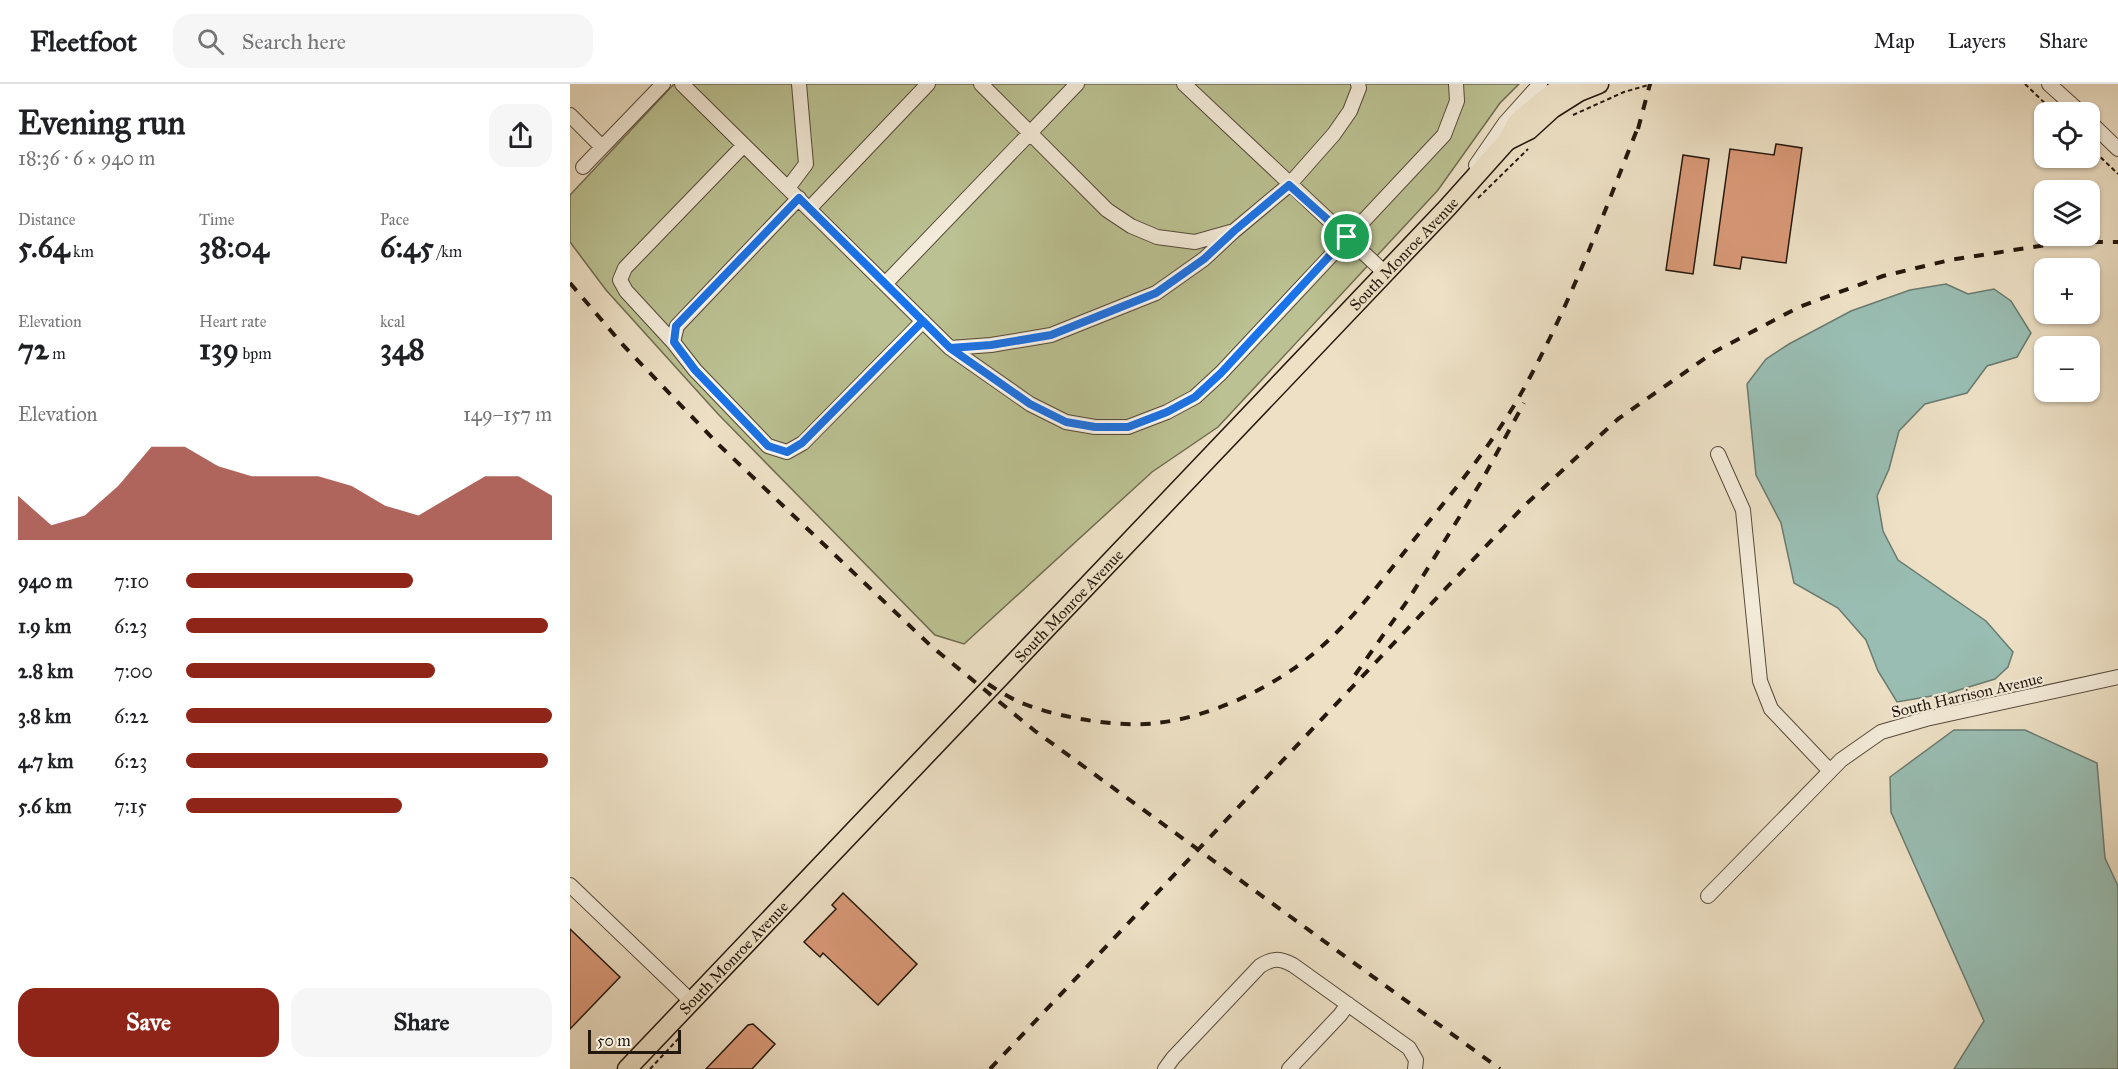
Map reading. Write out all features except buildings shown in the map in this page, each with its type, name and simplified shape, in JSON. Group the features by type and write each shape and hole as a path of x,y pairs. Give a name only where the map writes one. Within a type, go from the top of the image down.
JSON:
{"main road":[{"name":"South Monroe Avenue","path":"627,1069 1447,207 1507,141 1517,122 1552,93 1567,84"},
{"name":"South Monroe Avenue","path":"1507,141 1529,130 1552,110 1579,92 1599,84"}],"street":[{"path":"583,167 663,84"},
{"path":"682,84 950,348 1030,404 1066,422 1095,427 1128,427 1167,412 1195,397 1221,373 1444,135 1457,101 1456,84"},
{"path":"788,188 806,164 799,84"},
{"path":"809,209 928,84"},
{"path":"981,84 1107,210 1131,226 1157,237 1195,242 1234,231"},
{"path":"885,284 1077,84"},
{"path":"1184,84 1384,273"},
{"path":"950,348 991,345 1051,335 1156,293 1204,259 1289,185 1334,134 1350,111 1359,88 1358,84"},
{"path":"1447,207 1505,123 1540,84"},
{"path":"2049,84 2069,102"},
{"path":"570,115 602,147"},
{"path":"2100,132 2118,149"},
{"path":"744,145 625,268 620,280 626,291 674,342 695,370 768,446 787,452 802,443 923,321"},
{"path":"674,342 676,326 799,198"},
{"path":"1718,454 1743,510 1760,681 1771,709 1830,771"},
{"name":"South Harrison Avenue","path":"1708,896 1841,760 1881,732 1926,718 2118,677"},
{"path":"570,885 692,1002"},
{"path":"1165,1069 1260,966 1271,959 1280,959 1293,965 1409,1048 1416,1060 1415,1069"},
{"path":"1289,1069 1348,1004"}],"path":[{"path":"1573,115 1624,92 1652,84"},
{"path":"2025,84 2044,102"},
{"path":"1477,199 1527,149"},
{"path":"2100,157 2118,174"},
{"path":"650,1069 685,1032"}],"green space":[{"path":"674,84 1519,84 1500,103 1438,190 1218,427 1152,472 964,644 935,635 718,414 606,290 570,242 570,195"}],"water":[{"path":"1946,284 1968,294 1994,289 2011,301 2031,333 2017,357 1987,366 1967,393 1925,404 1899,431 1889,469 1877,496 1883,531 1898,560 1986,621 2013,652 2008,667 1995,679 1949,693 1897,702 1878,671 1866,640 1838,608 1794,583 1781,523 1756,475 1747,384 1766,359 1851,311 1910,290"},
{"path":"1954,730 2025,730 2097,763 2105,858 2118,886 2118,1069 1954,1069 1984,1021 1891,812 1890,777"}],"railway":[{"path":"1638,129 1650,84"},
{"path":"988,684 1017,701 1049,712 1086,720 1124,724 1157,723 1178,720 1240,699 1279,678 1313,654 1342,627 1381,582 1448,498 1505,421 1545,348 1574,284 1640,122"},
{"path":"990,1069 1524,506 1618,419 1714,352 1799,307 1883,276 1950,260 2065,242 2118,242"},
{"path":"570,283 623,345 719,445 931,646 1035,731 1500,1069"},
{"path":"1355,675 1410,597 1481,482 1524,403"}],"route":[{"path":"1347,237 1221,373 1195,397 1167,412 1128,427 1095,427 1066,422 1030,404 950,348 923,321 802,443 787,452 768,446 695,370 674,342 676,326 799,198 950,348 991,345 1051,335 1156,293 1204,259 1289,185 1347,237"}]}
